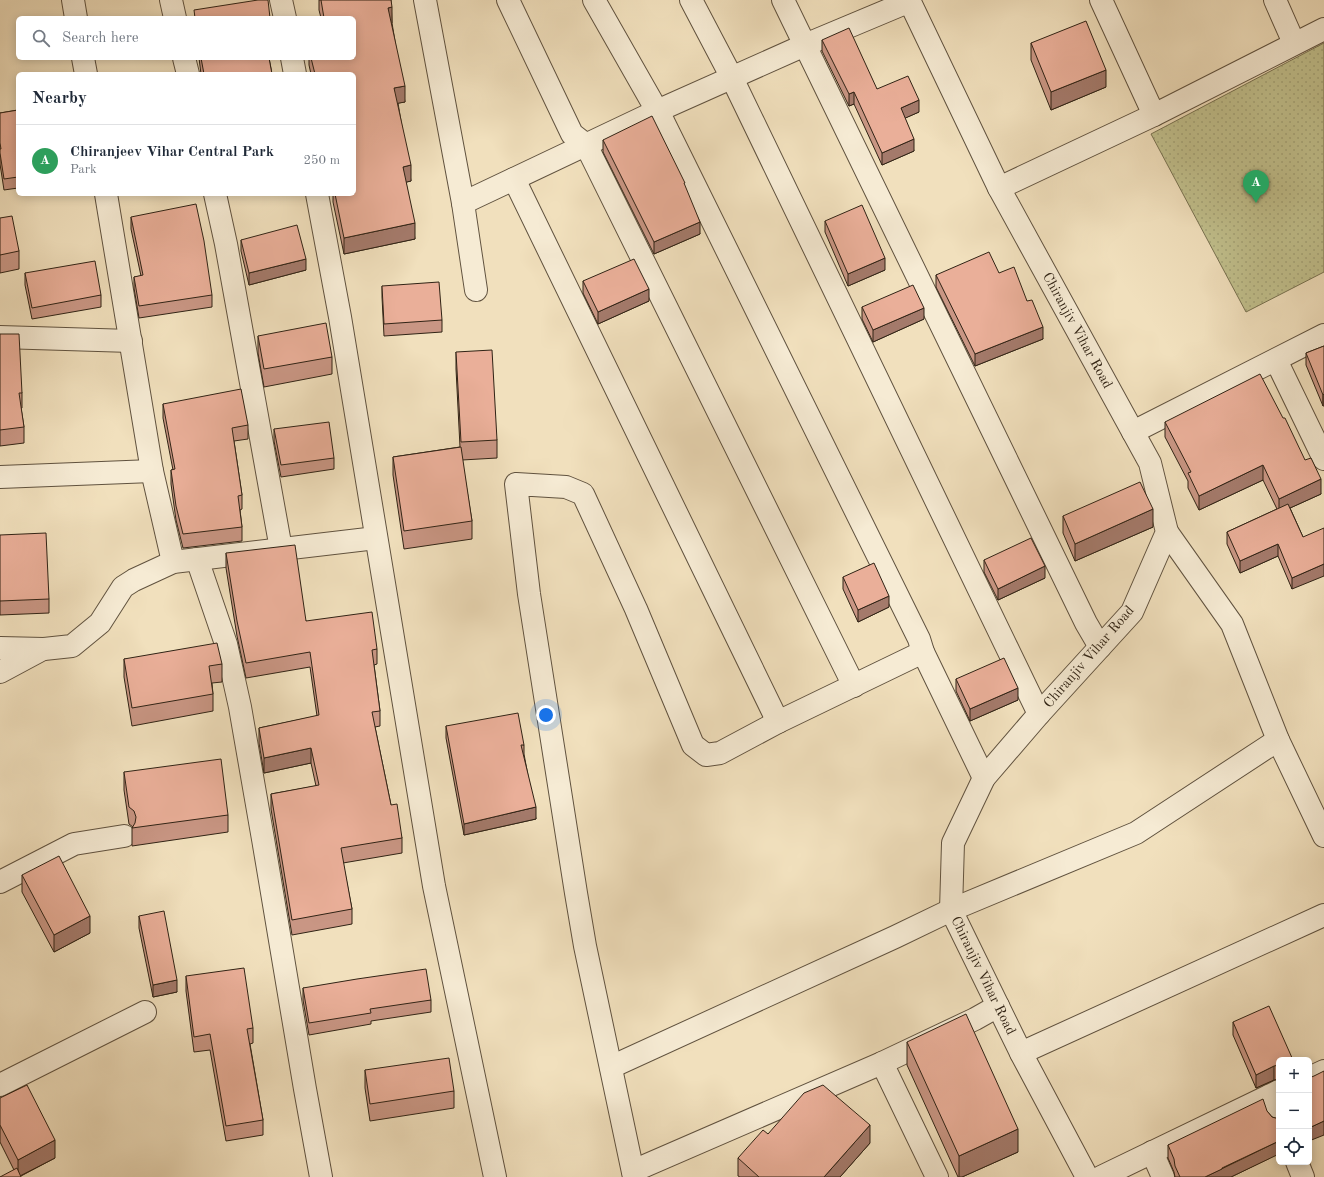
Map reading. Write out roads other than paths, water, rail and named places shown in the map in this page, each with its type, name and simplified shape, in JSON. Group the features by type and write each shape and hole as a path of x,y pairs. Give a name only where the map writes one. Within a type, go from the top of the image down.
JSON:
{"street":[{"path":"73,0 76,16"},
{"path":"171,0 175,16"},
{"path":"281,0 285,16"},
{"path":"424,0 463,204 476,290"},
{"path":"508,0 572,134 586,145 854,686"},
{"path":"594,0 664,123 920,639 923,652 984,778"},
{"path":"692,0 732,78 1039,714"},
{"path":"783,0 1086,623 1100,647"},
{"path":"1101,0 1154,115"},
{"path":"1275,0 1294,43"},
{"path":"463,204 657,111 909,1"},
{"name":"Chiranjiv Vihar Road","path":"909,1 999,188 1150,463 1168,532 1132,612 1039,714 984,778 953,843 951,910 1021,1053 1087,1177"},
{"path":"999,188 1154,115 1324,29"},
{"path":"83,60 86,72"},
{"path":"184,60 188,72"},
{"path":"292,60 295,72"},
{"path":"514,179 778,722"},
{"path":"106,196 152,471 173,562"},
{"path":"215,196 226,244 281,549"},
{"path":"317,196 340,317 434,886 495,1177"},
{"path":"1133,432 1324,335"},
{"path":"0,337 131,341"},
{"path":"1276,360 1324,459"},
{"path":"0,477 152,471"},
{"path":"923,652 778,722 720,753 706,755 693,745 636,609 583,494 566,487 516,484 529,594 585,946 634,1174 882,1063 976,1019 998,1006"},
{"path":"1168,532 1232,624 1278,740 1324,836"},
{"path":"0,648 44,649 72,646 100,622 122,587 173,562 376,538"},
{"path":"197,559 226,644 240,707 321,1177"},
{"path":"0,672 44,649"},
{"path":"611,1068 951,910 1136,833 1278,740"},
{"path":"0,882 74,844 124,836"},
{"path":"1021,1053 1324,915"},
{"path":"0,1086 145,1012"},
{"path":"882,1063 938,1177"},
{"path":"1312,1077 1324,1071"},
{"path":"1100,1177 1274,1094 1276,1104"},
{"path":"1152,1152 1163,1177"},
{"path":"1298,1165 1304,1177"}],"place":[{"name":"Chiranjeev Vihar Central Park","path":"1256,203"}]}
